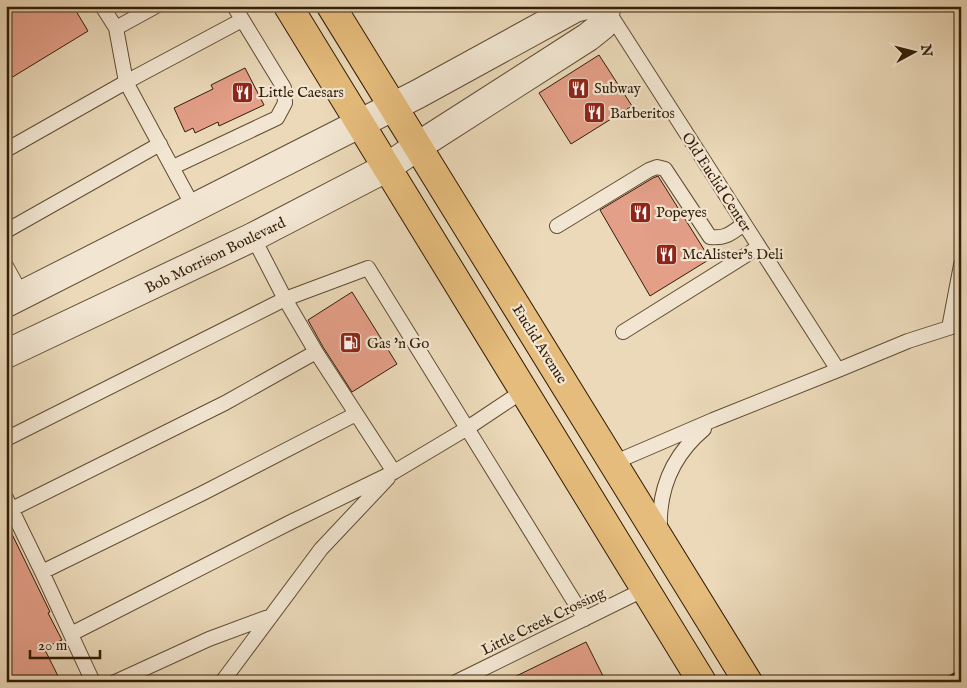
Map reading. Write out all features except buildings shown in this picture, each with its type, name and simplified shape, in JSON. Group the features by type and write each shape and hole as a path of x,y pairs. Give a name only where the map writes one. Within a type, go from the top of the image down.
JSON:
{"main road":[{"path":"288,6 702,682"},
{"name":"Euclid Avenue","path":"331,6 748,682"}],"street":[{"path":"14,299 393,107 575,8 600,7 603,24 588,37 418,146"},
{"name":"Bob Morrison Boulevard","path":"6,354 253,238 386,168 418,146"}],"lane":[{"path":"102,6 116,28 126,82 194,208"},
{"path":"116,28 156,6"},
{"path":"173,167 277,118 285,103 284,88 234,6"},
{"name":"Old Euclid Center","path":"600,7 838,370"},
{"path":"6,150 126,82 242,20"},
{"path":"6,231 160,144"},
{"path":"558,226 649,170 657,168 665,169 710,237 720,238 744,224"},
{"path":"253,238 316,352 394,472"},
{"path":"623,332 759,247"},
{"path":"613,463 713,420 908,341 955,326 961,265"},
{"path":"6,266 14,299"},
{"path":"6,438 285,299 368,268 585,619"},
{"path":"93,682 9,504 225,403 316,352"},
{"path":"70,634 394,472 523,392"},
{"path":"42,572 203,493 356,414"},
{"path":"660,539 659,519 667,479 679,455 692,439 713,420"},
{"path":"222,682 321,549 394,472"},
{"name":"Little Creek Crossing","path":"456,682 645,589"},
{"path":"115,682 209,639 271,616"}],"railway":[{"path":"942,682 961,672"}],"place":[{"name":"Subway","path":"578,88"},
{"name":"Little Caesars","path":"242,92"},
{"name":"Barberitos","path":"594,113"},
{"name":"Popeyes","path":"640,212"},
{"name":"McAlister's Deli","path":"666,254"},
{"name":"Gas 'n Go","path":"351,343"}]}
